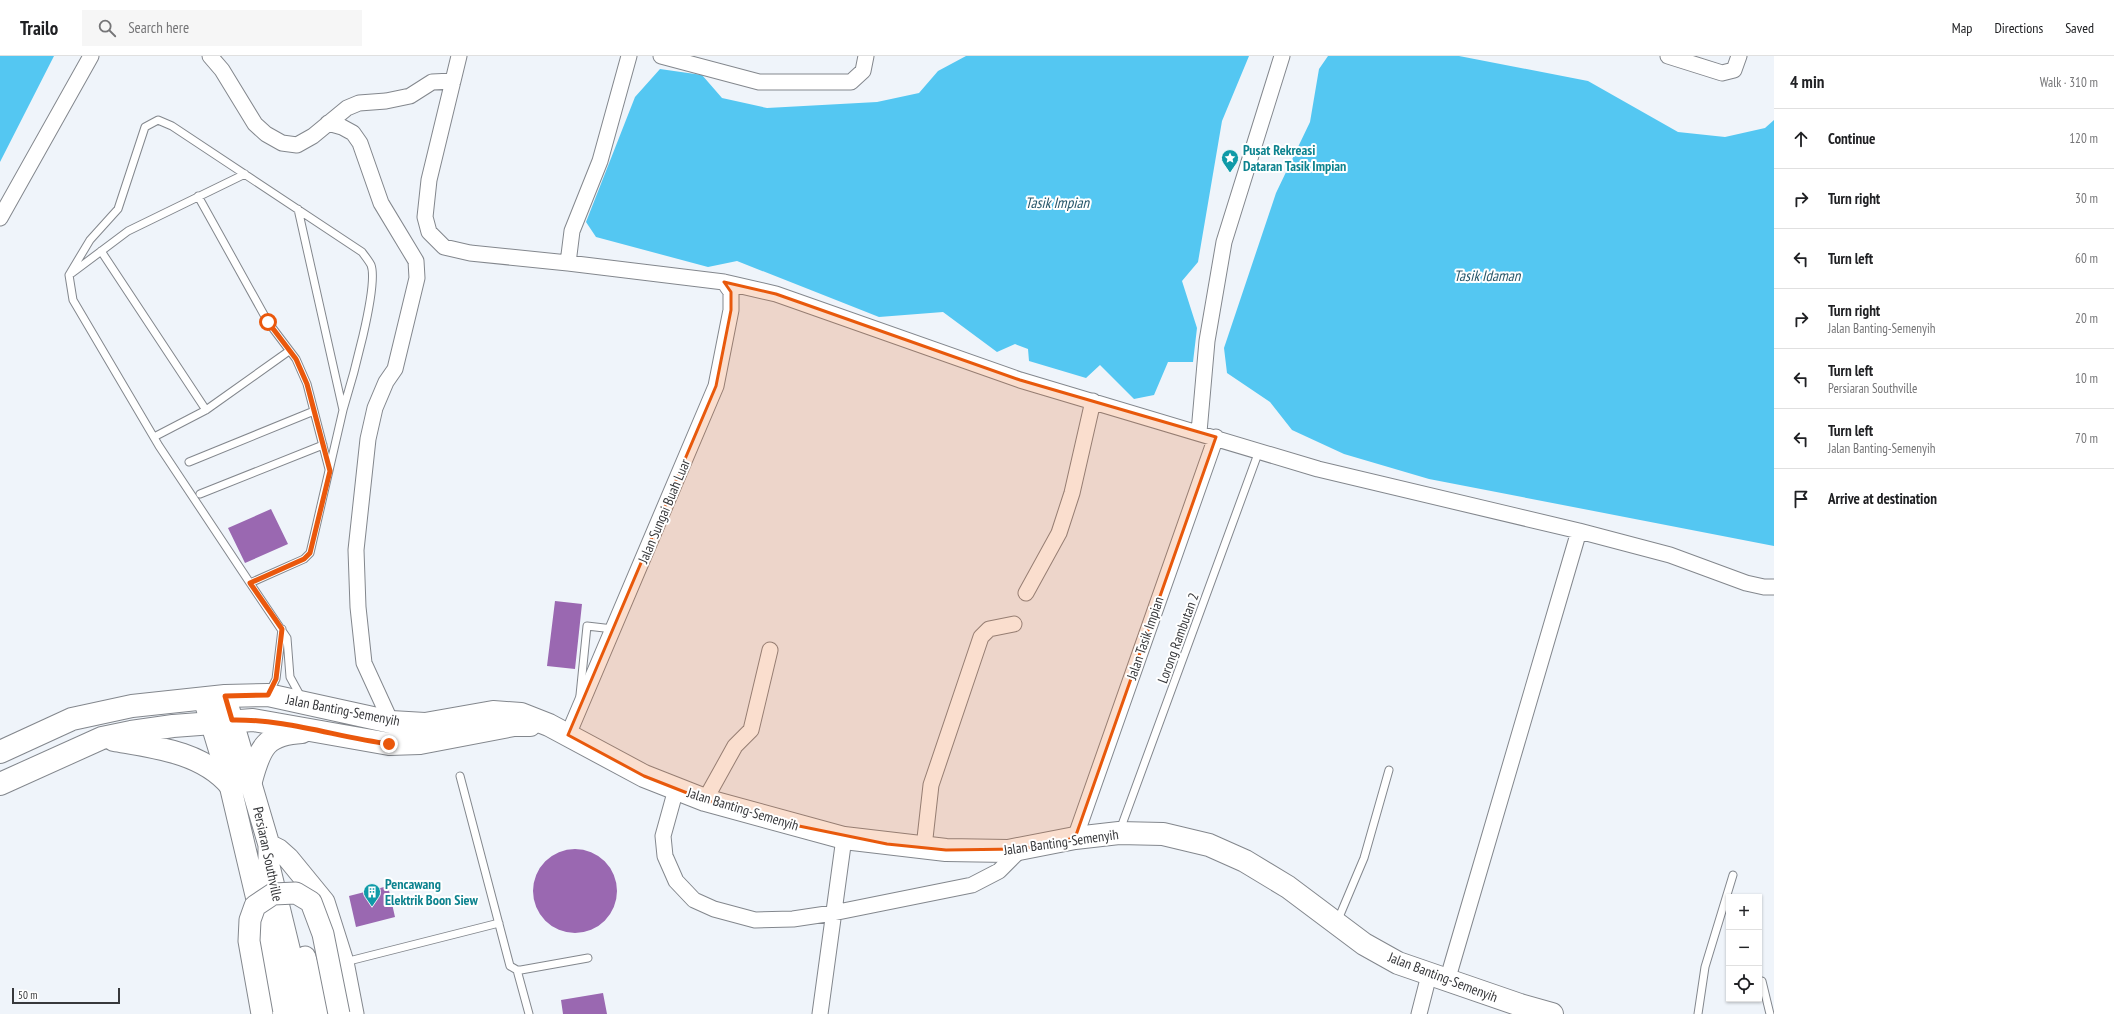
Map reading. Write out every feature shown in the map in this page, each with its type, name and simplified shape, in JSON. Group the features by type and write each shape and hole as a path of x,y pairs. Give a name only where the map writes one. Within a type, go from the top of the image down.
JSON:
{"main road":[{"name":"Jalan Banting-Semenyih","path":"0,752 72,719 132,706 225,696 268,695 391,722 425,724 493,712 521,714 549,725 644,776 676,789 705,800 844,838 953,850 1021,849 1075,838 1119,833 1163,834 1209,845 1245,860 1288,888 1364,944 1398,963 1438,978 1552,1014"},
{"name":"Persiaran Southville","path":"225,696 269,844 269,866 305,1014"},
{"name":"Persiaran Southville","path":"204,699 210,723 230,785 284,1014"},
{"name":"Jalan Banting-Semenyih","path":"0,784 102,738 131,732 232,720 253,720 280,723 389,744 420,743 514,725 549,725"},
{"path":"251,781 256,762 264,748 274,737 288,733 318,731"},
{"path":"102,738 158,748 187,756 214,769 230,785"},
{"path":"269,844 288,858 324,902 343,962 353,1014"},
{"path":"269,844 279,864 322,1014"},
{"path":"262,1014 250,941 250,920 255,906 274,894 296,893 311,902 323,934 339,1014"}],"street":[{"path":"0,218 91,56"},
{"path":"210,56 222,70 255,124 266,134 282,143 297,145 314,136 347,108 359,103 386,102 410,96 432,82 453,81"},
{"path":"459,56 429,180 425,217 430,232 444,247 470,253 724,282 776,294 1020,380 1216,437 1318,469 1579,531 1670,555 1746,583 1764,587 1774,587"},
{"path":"568,263 572,231 600,161 629,56"},
{"path":"661,56 759,82 851,82 863,71 866,56"},
{"path":"1199,432 1207,341 1224,242 1277,78 1282,56"},
{"path":"1668,56 1722,73 1734,70 1739,56"},
{"path":"328,123 342,127 353,133 360,143 381,203 416,261 418,269 413,299 395,369 386,382 375,408 368,439 356,550 358,608 364,663 391,722"},
{"name":"Jalan Sungai Buah Luar","path":"568,735 716,386 731,310 731,292 724,282"},
{"path":"1026,593 1059,532 1072,493 1093,401"},
{"name":"Jalan Tasik Impian","path":"1075,838 1216,437"},
{"path":"1419,1014 1438,978 1579,531"},
{"path":"924,847 931,785 981,637 989,628 1014,624"},
{"path":"705,800 735,746 751,730 770,650"},
{"path":"676,789 662,836 665,856 676,881 694,900 714,909 755,920 793,919 833,913 972,885 999,871 1021,849"},
{"path":"820,1014 844,838"}],"lane":[{"path":"250,583 304,559 310,553 343,410 354,373 373,282 371,266 362,252 172,126 158,120 145,126 118,209 90,240 69,275 73,300 154,437 250,583 282,629 287,638 290,677 304,702"},
{"path":"69,275 128,231 245,174"},
{"path":"198,196 268,322 296,359 307,384 330,471"},
{"path":"298,209 343,410"},
{"path":"101,251 206,410"},
{"path":"154,437 206,410 289,351"},
{"path":"189,462 314,411"},
{"path":"200,494 323,445"},
{"name":"Lorong Rambutan 2","path":"1119,833 1259,451"},
{"path":"578,713 587,626 614,629"},
{"path":"268,695 276,679 282,629"},
{"path":"1336,924 1364,858 1389,770"},
{"path":"460,776 509,962 517,970 529,1014"},
{"path":"1698,1014 1705,967 1733,875"},
{"path":"343,962 499,924"},
{"path":"517,970 588,958"},
{"path":"1762,981 1770,1014"}],"highlighted area":[{"path":"724,282 776,294 1020,380 1216,437 1075,838 1021,849 946,850 887,844 794,825 705,800 644,776 568,735 716,386 731,310 731,292"}],"water":[{"path":"0,56 54,56 0,162"},
{"name":"Tasik Impian","path":"966,56 1249,56 1222,121 1198,262 1182,281 1197,328 1193,362 1168,362 1154,395 1134,399 1100,365 1086,378 1029,361 1028,349 1015,344 997,352 943,312 879,317 737,261 708,267 596,237 586,222 635,97 660,69 702,75 722,98 767,108 877,102 919,93 938,71"},
{"name":"Tasik Idaman","path":"1328,56 1459,56 1588,81 1678,132 1725,137 1765,128 1774,120 1774,546 1429,479 1344,454 1292,430 1270,402 1227,373 1224,348 1276,193 1310,122 1319,69"}],"building":[{"path":"271,509 288,544 245,563 228,528"},
{"path":"555,601 582,604 575,669 547,666"},
{"path":"575,849 591,852 605,861 614,875 617,891 614,907 605,921 591,930 575,933 559,930 545,921 536,907 533,891 536,875 545,861 559,852"},
{"name":"Pencawang Elektrik Boon Siew","path":"388,886 395,917 356,927 349,896"},
{"path":"603,993 607,1014 563,1014 561,1000"}],"place":[{"name":"Pusat Rekreasi Dataran Tasik Impian","path":"1230,173"},
{"name":"Pencawang Elektrik Boon Siew","path":"372,907"}],"route":[{"path":"268,322 296,359 307,384 330,471 310,553 304,559 250,583 282,629 276,679 268,695 225,696 232,720 253,720 280,723 354,739 389,744"}]}
